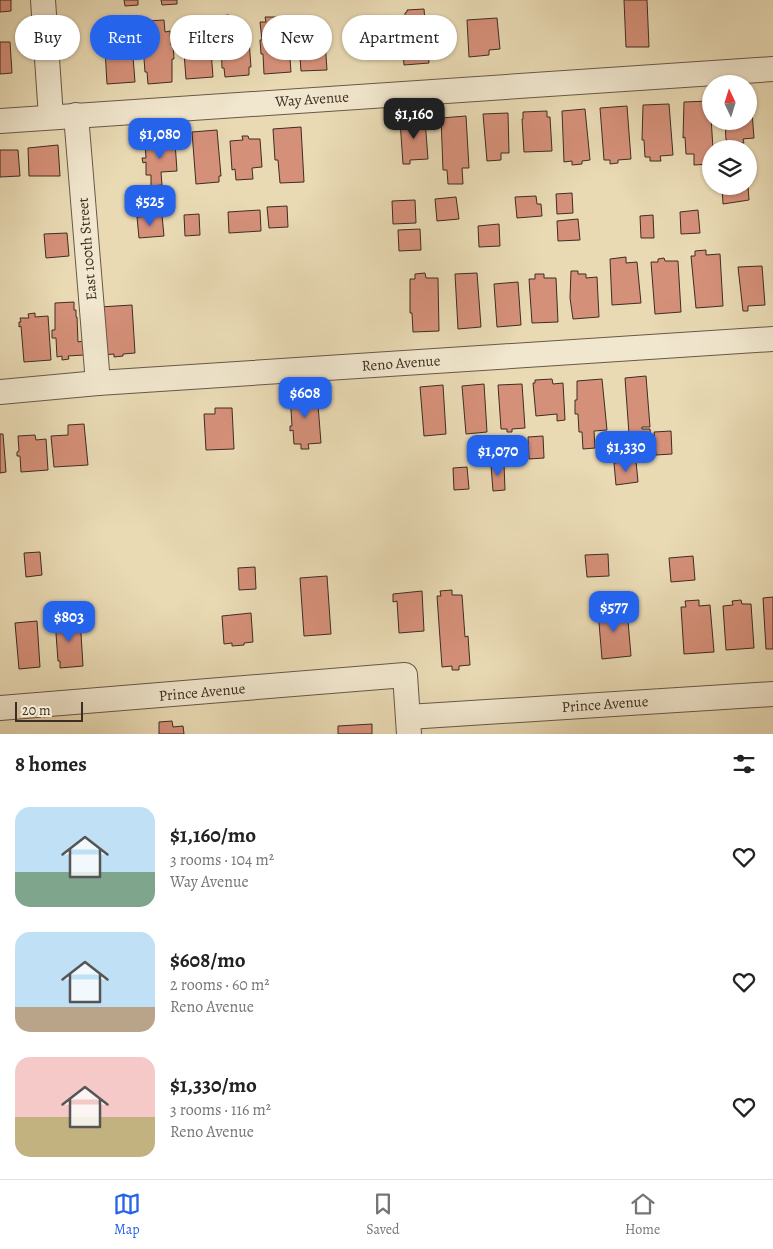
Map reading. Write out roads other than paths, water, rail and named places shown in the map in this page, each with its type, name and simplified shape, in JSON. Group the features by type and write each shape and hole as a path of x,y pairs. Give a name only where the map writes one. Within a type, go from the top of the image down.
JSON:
{"street":[{"path":"43,0 50,117"},
{"name":"Way Avenue","path":"0,121 76,114 773,69"},
{"name":"East 100th Street","path":"76,114 98,384"},
{"name":"Reno Avenue","path":"0,392 773,339"},
{"name":"Prince Avenue","path":"0,708 405,675 408,726 773,694"}]}
